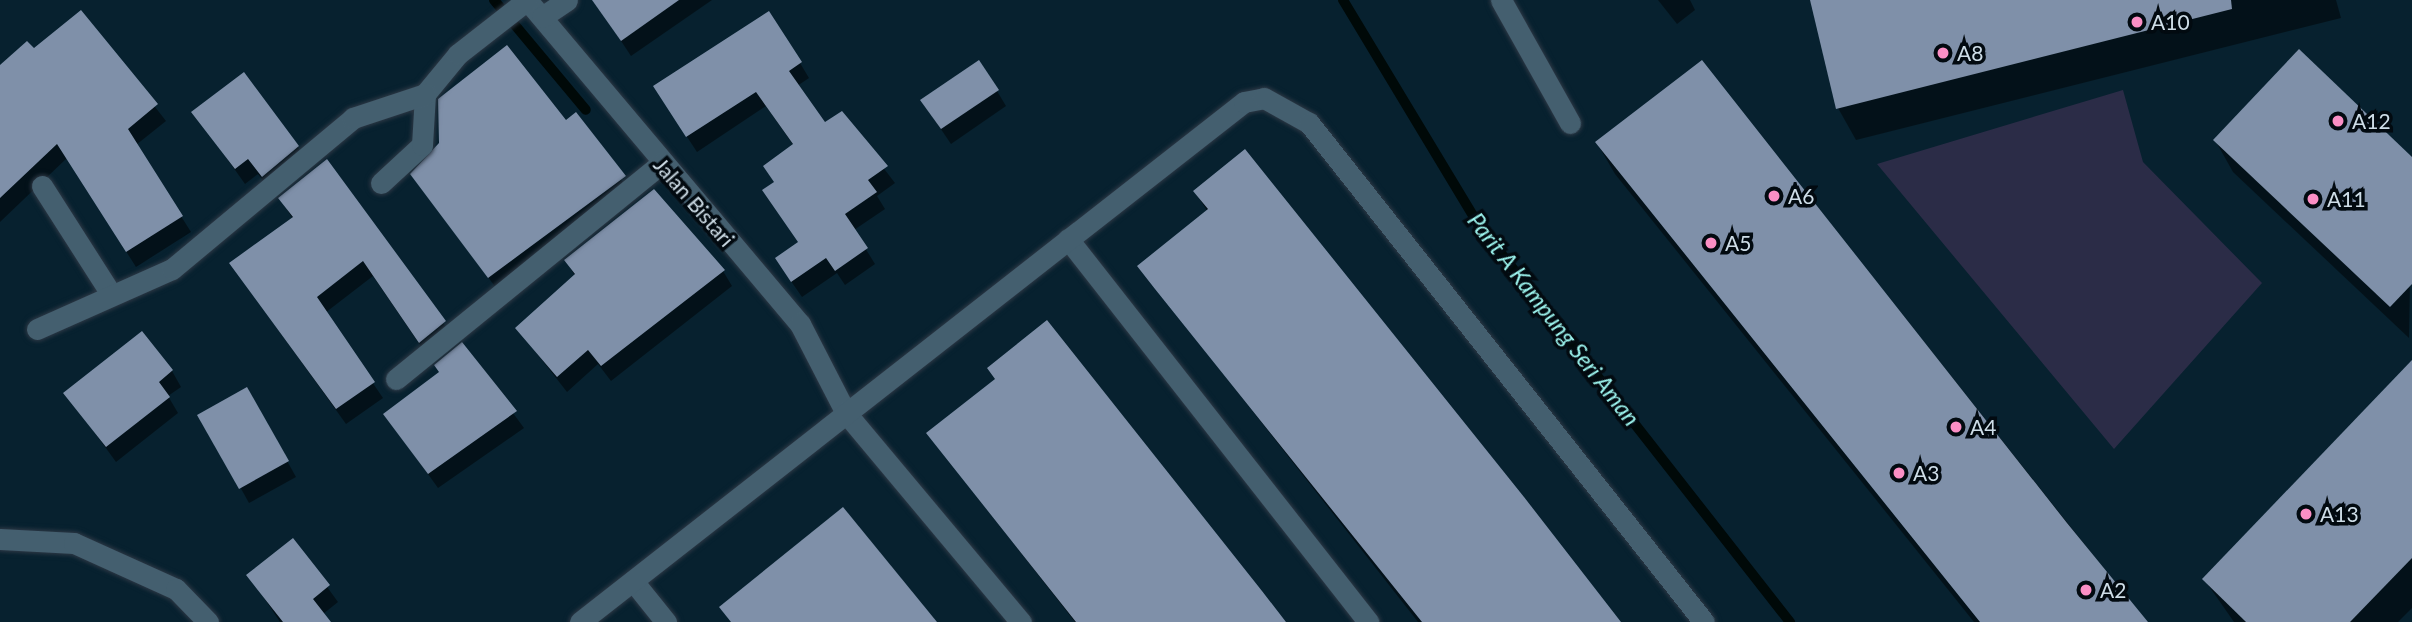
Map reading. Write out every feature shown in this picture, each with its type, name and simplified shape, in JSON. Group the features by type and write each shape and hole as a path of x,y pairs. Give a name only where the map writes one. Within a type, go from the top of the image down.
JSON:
{"street":[{"path":"542,17 567,0"},
{"path":"1501,0 1570,124"},
{"path":"37,329 172,269 352,118 425,94 458,54 525,3"},
{"name":"Jalan Bistari","path":"525,3 542,17 661,164 800,324 846,413 1021,622"},
{"path":"381,183 422,145 425,94"},
{"path":"580,622 1244,102 1264,97 1294,110 1704,622"},
{"path":"396,379 661,164"},
{"path":"42,186 111,294"},
{"path":"1068,239 1368,622"},
{"path":"0,538 74,543 176,589 208,622"},
{"path":"633,581 666,622"}],"shaded area":[{"path":"2123,90 2143,162 2262,283 2114,449 1877,164"}],"building":[{"path":"592,0 679,0 621,41"},
{"path":"1810,0 2231,0 2232,9 1836,109"},
{"path":"81,10 158,104 128,129 183,216 126,252 57,144 0,198 0,65 27,41 34,48"},
{"path":"769,11 802,62 789,71 825,122 842,111 888,166 868,180 877,192 845,214 868,248 835,271 826,258 791,282 775,258 798,242 762,190 774,182 763,166 793,144 756,92 686,137 653,86"},
{"path":"507,45 566,120 576,112 626,176 488,278 410,174 439,143 438,99"},
{"path":"2299,49 2412,157 2412,284 2390,307 2213,140"},
{"path":"979,60 999,90 941,129 920,100"},
{"path":"1702,60 2148,622 1980,622 1595,142"},
{"path":"244,72 299,146 262,177 248,159 235,169 191,112"},
{"path":"1245,149 1621,622 1422,622 1155,289 1137,266 1208,209 1193,191"},
{"path":"327,159 446,321 419,343 363,261 317,297 375,382 336,409 229,263 293,217 278,198"},
{"path":"654,189 725,270 601,366 588,350 557,377 515,328 575,274 564,260"},
{"path":"1047,320 1286,622 1076,622 926,433 995,379 987,368"},
{"path":"142,331 173,370 159,382 170,397 106,447 63,393"},
{"path":"462,342 517,411 428,474 383,414 439,372 434,365"},
{"path":"2412,360 2412,558 2350,622 2246,622 2202,579"},
{"path":"247,387 289,461 239,489 197,415"},
{"path":"843,507 937,622 731,622 719,607"},
{"path":"293,538 330,585 313,599 331,622 283,622 246,575"}],"waterway":[{"path":"494,0 586,110"},
{"name":"Parit A Kampung Seri Aman","path":"1343,0 1478,224 1790,622"}],"place":[{"name":"A10","path":"2137,22"},
{"name":"A8","path":"1943,53"},
{"name":"A12","path":"2338,121"},
{"name":"A6","path":"1774,196"},
{"name":"A11","path":"2313,199"},
{"name":"A5","path":"1711,243"},
{"name":"A4","path":"1956,427"},
{"name":"A3","path":"1899,473"},
{"name":"A13","path":"2306,514"},
{"name":"A2","path":"2086,590"}]}
